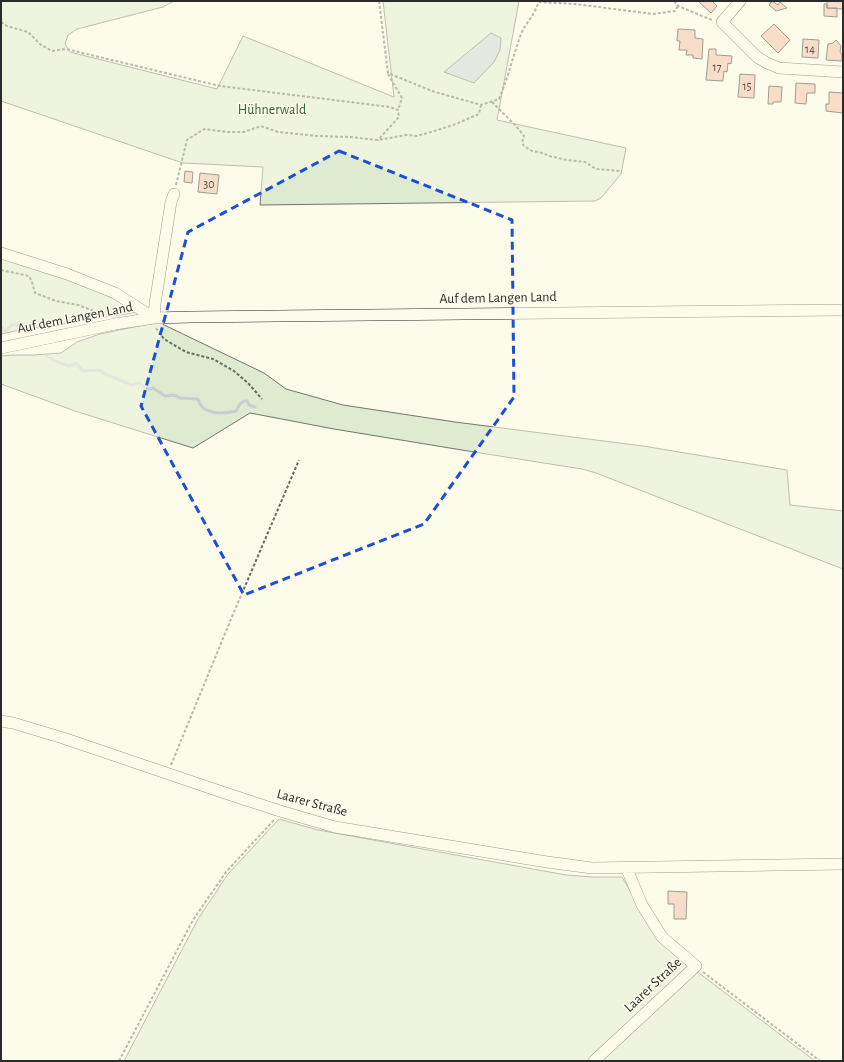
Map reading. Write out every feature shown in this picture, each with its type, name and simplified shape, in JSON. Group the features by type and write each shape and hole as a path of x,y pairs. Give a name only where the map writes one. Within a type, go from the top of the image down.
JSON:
{"street":[{"path":"740,1 722,22 757,57 779,68 843,72"},
{"path":"150,319 155,304 171,202 174,194"},
{"name":"Auf dem Langen Land","path":"1,253 67,274 115,293 150,319"},
{"name":"Auf dem Langen Land","path":"1,348 115,324 150,319 223,316 843,310"},
{"name":"Laarer Straße","path":"1,721 13,723 63,738 280,811 335,827 592,868 843,864"},
{"name":"Laarer Straße","path":"594,1061 696,966 662,937 642,905 626,867"}],"path":[{"path":"378,140 399,117 398,110 402,98 388,73 379,1"},
{"path":"674,1 678,6 715,21 722,22"},
{"path":"388,73 432,91 481,105 499,99 524,26 533,14 539,2 575,4 653,14 675,11 678,6"},
{"path":"1,22 8,26 28,32 41,46 52,51 66,49 220,86 390,107 398,110"},
{"path":"492,102 516,126 524,136 522,143 532,151 567,160 585,162 596,169 620,171"},
{"path":"174,194 187,140 204,129 244,132 261,126 278,132 378,140 406,135 417,136 456,124 479,114 481,105"},
{"path":"1,270 29,276 35,294 56,301 78,305 94,311 115,324"},
{"path":"150,319 164,339 186,352 213,359 234,371 248,382 262,399"},
{"path":"168,774 231,618 299,460"},
{"path":"119,1061 193,920 226,872 275,819 280,811"},
{"path":"696,966 820,1061"}],"highlighted area":[{"path":"339,151 512,220 514,397 424,524 244,595 141,406 188,232"}],"green space":[{"name":"Hühnerwald","path":"1,1 174,1 163,7 77,29 68,35 65,44 70,52 217,89 243,36 394,97 383,1 519,1 497,120 626,148 621,174 601,198 595,201 260,205 263,167 183,163 1,101"},
{"path":"1,255 71,279 113,298 139,312 67,323 46,329 34,327 1,334"},
{"path":"158,322 264,373 286,389 343,405 455,422 643,446 787,470 790,505 843,511 843,569 596,473 582,469 334,429 250,413 193,448 75,411 1,384 1,356 61,353 77,342 100,334"},
{"path":"279,819 318,830 566,875 622,877 640,908 691,967 590,1061 124,1061 198,919 228,874"},
{"path":"695,970 815,1061 602,1061"}],"shaded area":[{"path":"491,33 501,38 500,50 494,62 474,83 444,72"}],"building":[{"path":"698,1 712,1 717,6 711,13"},
{"path":"772,1 778,5 780,2 787,8 776,11 769,5"},
{"path":"827,1 843,1 843,9 827,8"},
{"path":"824,4 827,4 827,8 837,8 837,17 824,16"},
{"path":"774,24 790,40 778,53 761,36"},
{"path":"678,29 695,30 695,38 703,39 702,59 693,58 693,55 686,55 687,50 679,50 680,41 677,41"},
{"path":"803,39 819,40 818,58 802,57"},
{"path":"836,40 841,46 840,52 842,55 842,61 826,60 828,44 833,43"},
{"path":"709,49 716,49 716,55 732,56 731,64 728,63 727,72 724,71 723,81 706,80"},
{"path":"740,74 755,75 754,98 738,97"},
{"path":"796,83 815,84 815,93 807,93 806,104 795,103"},
{"path":"769,86 782,87 781,102 773,102 773,104 768,104"},
{"path":"829,92 843,93 843,113 826,111 826,104 829,104"},
{"path":"185,171 193,172 192,183 184,182"},
{"path":"200,173 219,175 217,194 198,192"},
{"path":"668,891 687,892 686,919 674,919 674,904 668,904"}],"waterway":[{"path":"1,327 5,331 12,325 16,324 19,329"},
{"path":"47,356 55,361 69,366 76,363 83,371 100,370 105,374 132,385 139,383 147,389 153,388 165,396 174,395 180,398 198,399 203,408 215,413 236,411 240,404 244,401 247,401 249,405 255,407"}]}
